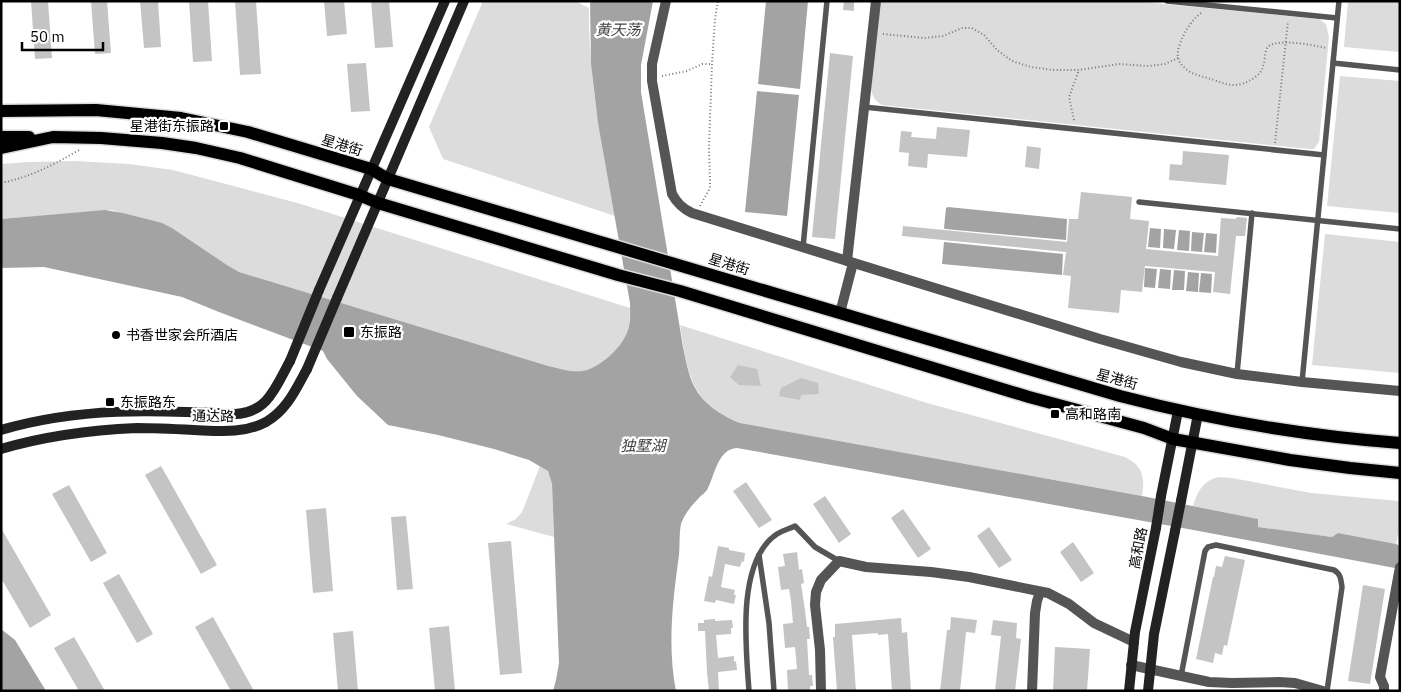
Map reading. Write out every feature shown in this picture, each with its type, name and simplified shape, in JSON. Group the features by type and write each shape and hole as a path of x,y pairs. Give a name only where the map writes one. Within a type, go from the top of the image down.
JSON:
{"main road":[{"path":"360,195 445,1"},
{"path":"378,203 464,1"},
{"name":"星港街","path":"1,120 52,110"},
{"name":"星港街","path":"1,111 96,110 166,116 248,132 371,169 388,179 1094,388 1178,411 1295,431 1400,444"},
{"path":"1,137 101,138 162,143 240,158 360,195 378,203 618,275 680,291 1020,394 1144,428 1173,439 1192,444 1315,464 1400,473"},
{"path":"1,148 53,137"},
{"name":"通达路","path":"1,430 56,417 111,412 159,410 235,414 246,413 256,409 269,399 290,361 360,195"},
{"name":"通达路","path":"1,449 53,437 98,430 139,428 243,430 268,421 290,402 307,369 378,203"},
{"name":"高和路","path":"1129,691 1134,642 1178,411"},
{"path":"1148,691 1154,634 1198,414"}],"street":[{"path":"666,1 652,64 652,78 672,194 679,206 685,210 696,215 1122,346 1181,362 1237,374 1400,392"},
{"path":"840,313 850,262 876,1"},
{"path":"822,691 815,605 816,592 821,580 839,561 866,567 969,576 1048,593 1075,608 1094,623 1134,642"},
{"path":"1385,689 1380,677 1399,575"},
{"path":"1032,691 1035,613 1040,592"},
{"path":"1131,665 1209,682 1295,683 1325,691"}],"lane":[{"path":"802,247 827,1"},
{"path":"1167,1 1337,18"},
{"path":"1302,382 1339,1"},
{"path":"1333,63 1400,70"},
{"path":"864,107 1324,155"},
{"path":"1138,202 1400,229"},
{"path":"1237,374 1252,213"},
{"path":"749,691 746,644 747,600 752,571 760,555 778,534 795,526 815,547 839,561"},
{"path":"1181,676 1205,551 1208,547 1216,545 1338,572 1342,587 1325,691"},
{"path":"760,555 769,623 774,691"}],"path":[{"path":"696,215 710,188 709,147 712,64 714,18 718,1"},
{"path":"1210,6 1196,17 1188,29 1177,52 1178,58 1184,68 1189,71 1223,83 1239,85 1255,77 1260,73 1264,64 1266,49 1272,44 1286,42 1334,49"},
{"path":"1275,150 1289,14"},
{"path":"872,33 933,38 962,28 972,28 984,35 997,50 1012,61 1043,69 1079,70 1119,64 1149,66 1165,64 1178,58"},
{"path":"652,78 682,72 702,64 712,64"},
{"path":"1077,130 1069,97 1079,70"},
{"path":"1,182 20,179 47,168 101,138"}],"shaded area":[{"path":"483,1 575,1 589,8 589,34 594,87 615,216 443,159 429,127"},
{"path":"880,1 1133,1 1319,19 1326,24 1329,37 1319,142 1314,149 1309,149 882,105 874,98 871,88"},
{"path":"1348,1 1400,1 1400,52 1344,47"},
{"path":"1340,76 1400,81 1400,213 1327,206"},
{"path":"76,161 129,164 173,170 301,204 630,308 628,331 616,349 600,364 582,371 566,370 239,272 172,228 112,210 1,219 1,164"},
{"path":"1325,234 1400,242 1400,373 1312,365"},
{"path":"680,325 927,403 1125,457 1139,468 1143,478 1142,496 740,423 710,406 694,384 689,372"},
{"path":"540,466 548,471 552,484 554,537 506,524 516,519 522,512"},
{"path":"1218,477 1311,493 1398,501 1400,503 1400,527 1396,544 1338,533 1332,537 1257,527 1257,519 1193,506 1204,484"}],"water":[{"path":"590,1 653,1 641,65 641,92 686,362 694,386 702,398 714,409 740,423 1258,519 1258,527 1332,537 1338,533 1396,544 1400,546 1400,569 737,448 731,449 721,457 707,490 690,508 681,524 671,640 676,691 553,691 559,663 552,484 548,471 529,460 494,449 388,425 357,396 327,359 323,351 182,297 44,267 1,268 1,219 105,210 123,213 162,223 172,228 239,272 545,365 566,370 587,370 612,354 626,336 630,323 630,303 598,123 591,64"},
{"path":"766,1 808,1 800,89 758,84"},
{"path":"757,91 799,95 787,216 745,212"},
{"path":"946,208 1067,219 1066,240 945,229"},
{"path":"1150,228 1161,229 1160,248 1148,247"},
{"path":"1164,229 1176,230 1174,249 1163,248"},
{"path":"1179,230 1190,231 1189,251 1177,250"},
{"path":"1192,232 1204,233 1202,252 1191,251"},
{"path":"1206,233 1217,234 1216,253 1204,252"},
{"path":"944,242 1063,254 1062,275 942,264"},
{"path":"1145,268 1157,269 1155,288 1144,287"},
{"path":"1160,269 1171,270 1170,289 1158,288"},
{"path":"1174,270 1185,271 1184,290 1172,290"},
{"path":"1188,272 1199,273 1198,292 1186,291"},
{"path":"1201,273 1212,274 1211,293 1199,292"},
{"path":"1,629 15,640 46,691 1,691"}],"building":[{"path":"31,1 48,1 52,58 35,59"},
{"path":"91,1 107,1 111,53 95,54"},
{"path":"140,1 158,1 161,47 144,48"},
{"path":"189,1 208,1 212,61 193,62"},
{"path":"235,1 256,1 261,74 240,75"},
{"path":"324,1 344,1 347,34 327,36"},
{"path":"371,1 389,1 393,47 375,48"},
{"path":"844,1 854,1 854,11 843,10"},
{"path":"830,53 853,56 835,239 812,237"},
{"path":"366,63 370,111 351,112 347,64"},
{"path":"937,127 970,130 967,157 928,154 927,168 908,166 909,153 899,152 901,131 912,132 911,137 936,139"},
{"path":"1027,146 1041,148 1039,169 1025,167"},
{"path":"1183,151 1229,155 1226,185 1169,180 1170,164 1182,165"},
{"path":"1081,192 1132,197 1130,219 1149,221 1146,249 1218,256 1221,218 1247,218 1245,236 1236,236 1230,294 1213,292 1215,272 1145,266 1142,292 1121,290 1119,313 1068,308 1071,276 1063,275 1066,252 902,236 903,226 1067,242 1069,219 1078,219"},
{"path":"738,365 757,369 761,386 739,385 730,377"},
{"path":"801,378 818,383 819,394 801,395 800,400 779,396 781,388"},
{"path":"161,466 217,565 201,574 145,475"},
{"path":"746,482 772,520 759,528 733,491"},
{"path":"69,485 107,553 91,562 52,494"},
{"path":"825,496 851,534 839,543 813,504"},
{"path":"326,508 333,591 313,593 306,510"},
{"path":"903,509 931,549 918,558 891,518"},
{"path":"406,516 413,589 397,590 391,517"},
{"path":"989,527 1012,560 999,568 977,536"},
{"path":"1,528 51,615 30,628 1,578"},
{"path":"511,541 522,673 500,675 488,543"},
{"path":"1073,542 1094,573 1081,582 1060,552"},
{"path":"718,546 745,553 744,562 742,561 740,567 725,564 721,587 735,590 734,604 716,600 715,603 704,601 709,576 712,577"},
{"path":"797,552 799,570 802,569 804,583 801,584 807,627 809,627 810,639 807,639 809,675 812,675 813,686 810,686 810,691 788,691 787,670 797,669 795,647 785,648 783,624 793,623 789,589 781,590 778,567 785,566 783,554"},
{"path":"1225,556 1245,560 1227,646 1224,645 1222,655 1215,653 1213,663 1196,659 1216,566 1222,567"},
{"path":"119,574 153,634 137,643 103,583"},
{"path":"1363,585 1385,589 1370,684 1348,681"},
{"path":"213,617 254,691 231,691 195,627"},
{"path":"951,617 977,620 975,633 966,632 960,691 940,691 947,630 950,630"},
{"path":"901,618 902,633 907,632 911,691 892,691 888,634 878,635 878,633 852,635 856,691 837,691 833,637 835,637 835,624"},
{"path":"715,619 715,621 732,620 733,628 731,628 731,634 716,635 718,658 734,656 737,670 718,672 719,691 709,691 705,631 698,631 698,623 704,623 704,620"},
{"path":"993,620 1017,623 1016,638 1021,639 1015,691 995,691 1001,636 991,635"},
{"path":"449,626 455,691 435,691 429,628"},
{"path":"353,631 358,691 338,691 333,633"},
{"path":"74,637 105,691 79,691 54,648"},
{"path":"1055,647 1090,649 1087,691 1053,691"}],"place":[{"name":"星港街东振路","path":"224,126"},
{"name":"东振路","path":"349,332"},
{"name":"书香世家会所酒店","path":"116,335"},
{"name":"东振路东","path":"110,402"},
{"name":"高和路南","path":"1055,414"}],"water label":[{"name":"黄天荡","path":"618,30"},
{"name":"独墅湖","path":"643,446"}]}
